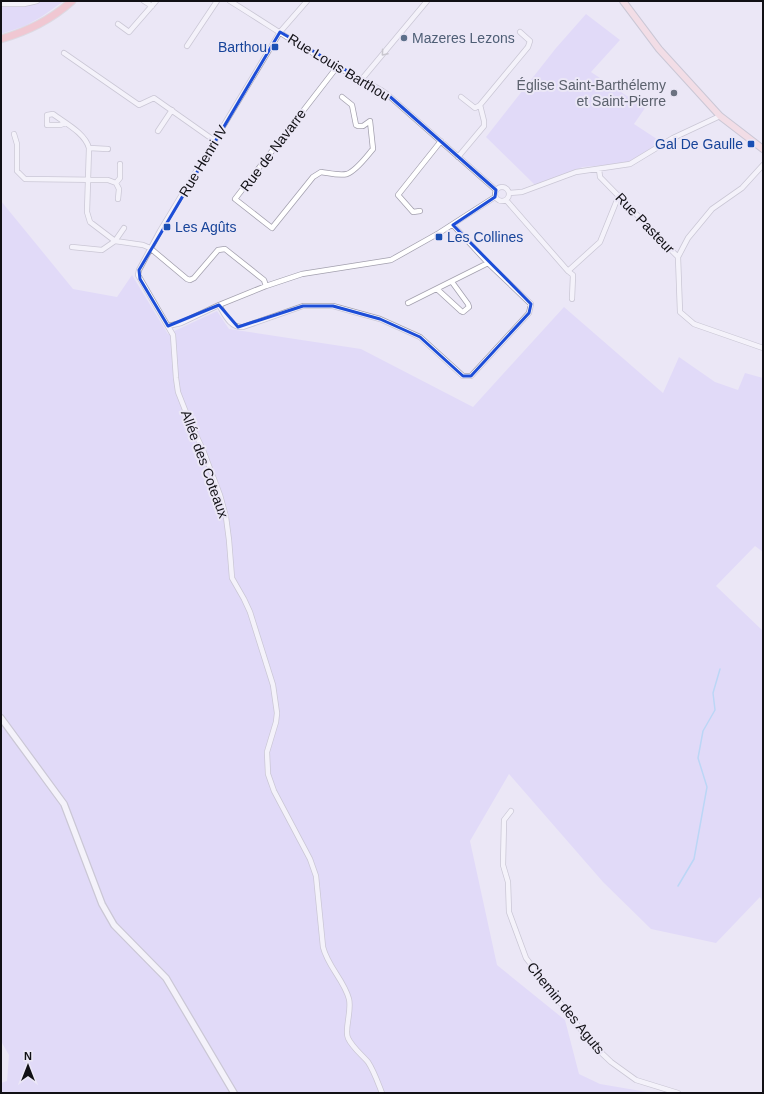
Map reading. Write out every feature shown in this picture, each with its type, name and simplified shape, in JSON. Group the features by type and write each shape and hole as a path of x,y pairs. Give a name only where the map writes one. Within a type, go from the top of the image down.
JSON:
{"main road":[{"path":"1,39 19,33 38,24 54,15 72,1"},
{"path":"623,1 659,49 720,116 763,149"}],"street":[{"path":"1,4 24,4 36,1"},
{"path":"144,1 152,6"},
{"path":"118,24 129,32 156,1"},
{"path":"188,46 218,1"},
{"name":"Rue Louis Barthou","path":"230,1 337,67 372,84 387,94 496,190"},
{"name":"Rue Henri IV","path":"168,326 138,275 139,270 150,248 280,32 307,1"},
{"path":"362,79 426,1"},
{"path":"461,97 475,108 480,105 528,47 530,40 520,32"},
{"path":"64,53 139,105 154,98 215,141"},
{"name":"Rue de Navarre","path":"337,67 236,200 272,228 313,177 321,172 347,174 358,166 373,149 370,121 363,126 356,125 352,105 342,97"},
{"path":"458,157 484,126 480,105"},
{"path":"158,131 172,110"},
{"path":"509,193 522,192 576,172 630,164 673,138 720,116"},
{"path":"66,123 87,140 89,148 87,212 90,222 115,241 143,245 150,248 190,280 194,278 218,250 225,249 264,280 266,286"},
{"path":"14,134 17,144 17,171 25,179 89,181 108,180 116,183 119,189 118,198"},
{"path":"420,211 413,212 398,195 441,141"},
{"path":"89,148 108,149"},
{"path":"116,183 120,178 120,164"},
{"path":"678,257 688,238 712,209 742,188 763,165"},
{"name":"Rue Pasteur","path":"599,169 600,177 678,257 680,312 694,324 763,348"},
{"path":"496,197 496,190 499,187 508,189 509,193"},
{"path":"506,200 509,193"},
{"path":"568,270 600,242 618,195"},
{"path":"496,197 501,201 506,200"},
{"path":"168,326 181,323 219,305 266,286 302,274 391,260 453,225 496,197"},
{"path":"506,200 573,275 572,299"},
{"path":"219,305 232,325 238,327 303,306 332,306 380,319 420,337 463,376 471,376 529,313 531,304 488,263 453,225"},
{"path":"72,247 102,250 115,241 124,228"},
{"path":"408,303 488,263"},
{"path":"437,289 464,312 468,307 468,304 452,282"},
{"name":"Allée des Coteaux","path":"168,326 173,335 178,392 203,450 226,517 230,540 232,578 250,612 273,685 277,713 276,722 267,752 266,760 268,774 274,791 310,859 316,876 323,947 326,958 346,990 350,1001 347,1032 348,1038 369,1064 382,1093"},
{"path":"1,718 64,804 102,904 114,925 166,978 234,1093"},
{"name":"Chemin des Aguts","path":"511,811 504,820 503,865 508,882 509,912 526,958 592,1044 611,1062 636,1080 678,1093"}],"highlighted area":[{"path":"280,32 387,94 496,190 495,197 453,225 531,304 529,313 471,376 463,376 420,337 380,319 333,306 303,306 238,327 219,305 168,326 140,279 139,270"}],"shaded area":[{"path":"42,1 64,1 25,26 1,34 1,7 25,6"},
{"path":"586,14 620,40 591,72 645,108 634,124 663,143 630,163 583,167 535,185 486,137 556,48"},
{"path":"1,201 73,289 117,297 132,275 168,334 217,311 229,329 361,349 473,407 564,307 663,393 679,357 715,382 738,390 745,373 763,378 763,552 755,546 716,586 763,631 763,902 760,897 716,943 651,929 603,882 509,774 470,841 497,965 565,1020 579,1074 600,1084 653,1093 1,1093 1,1083 7,1081 9,1055 1,1043"}],"waterway":[{"path":"678,886 694,859 707,787 698,758 703,731 715,710 713,693 720,669"}],"place":[{"name":"Mazeres Lezons","path":"404,38"},
{"name":"Barthou","path":"275,47"},
{"name":"Église Saint-Barthélemy et Saint-Pierre","path":"674,93"},
{"name":"Gal De Gaulle","path":"751,144"},
{"name":"Les Agûts","path":"167,227"},
{"name":"Les Collines","path":"439,237"}]}
